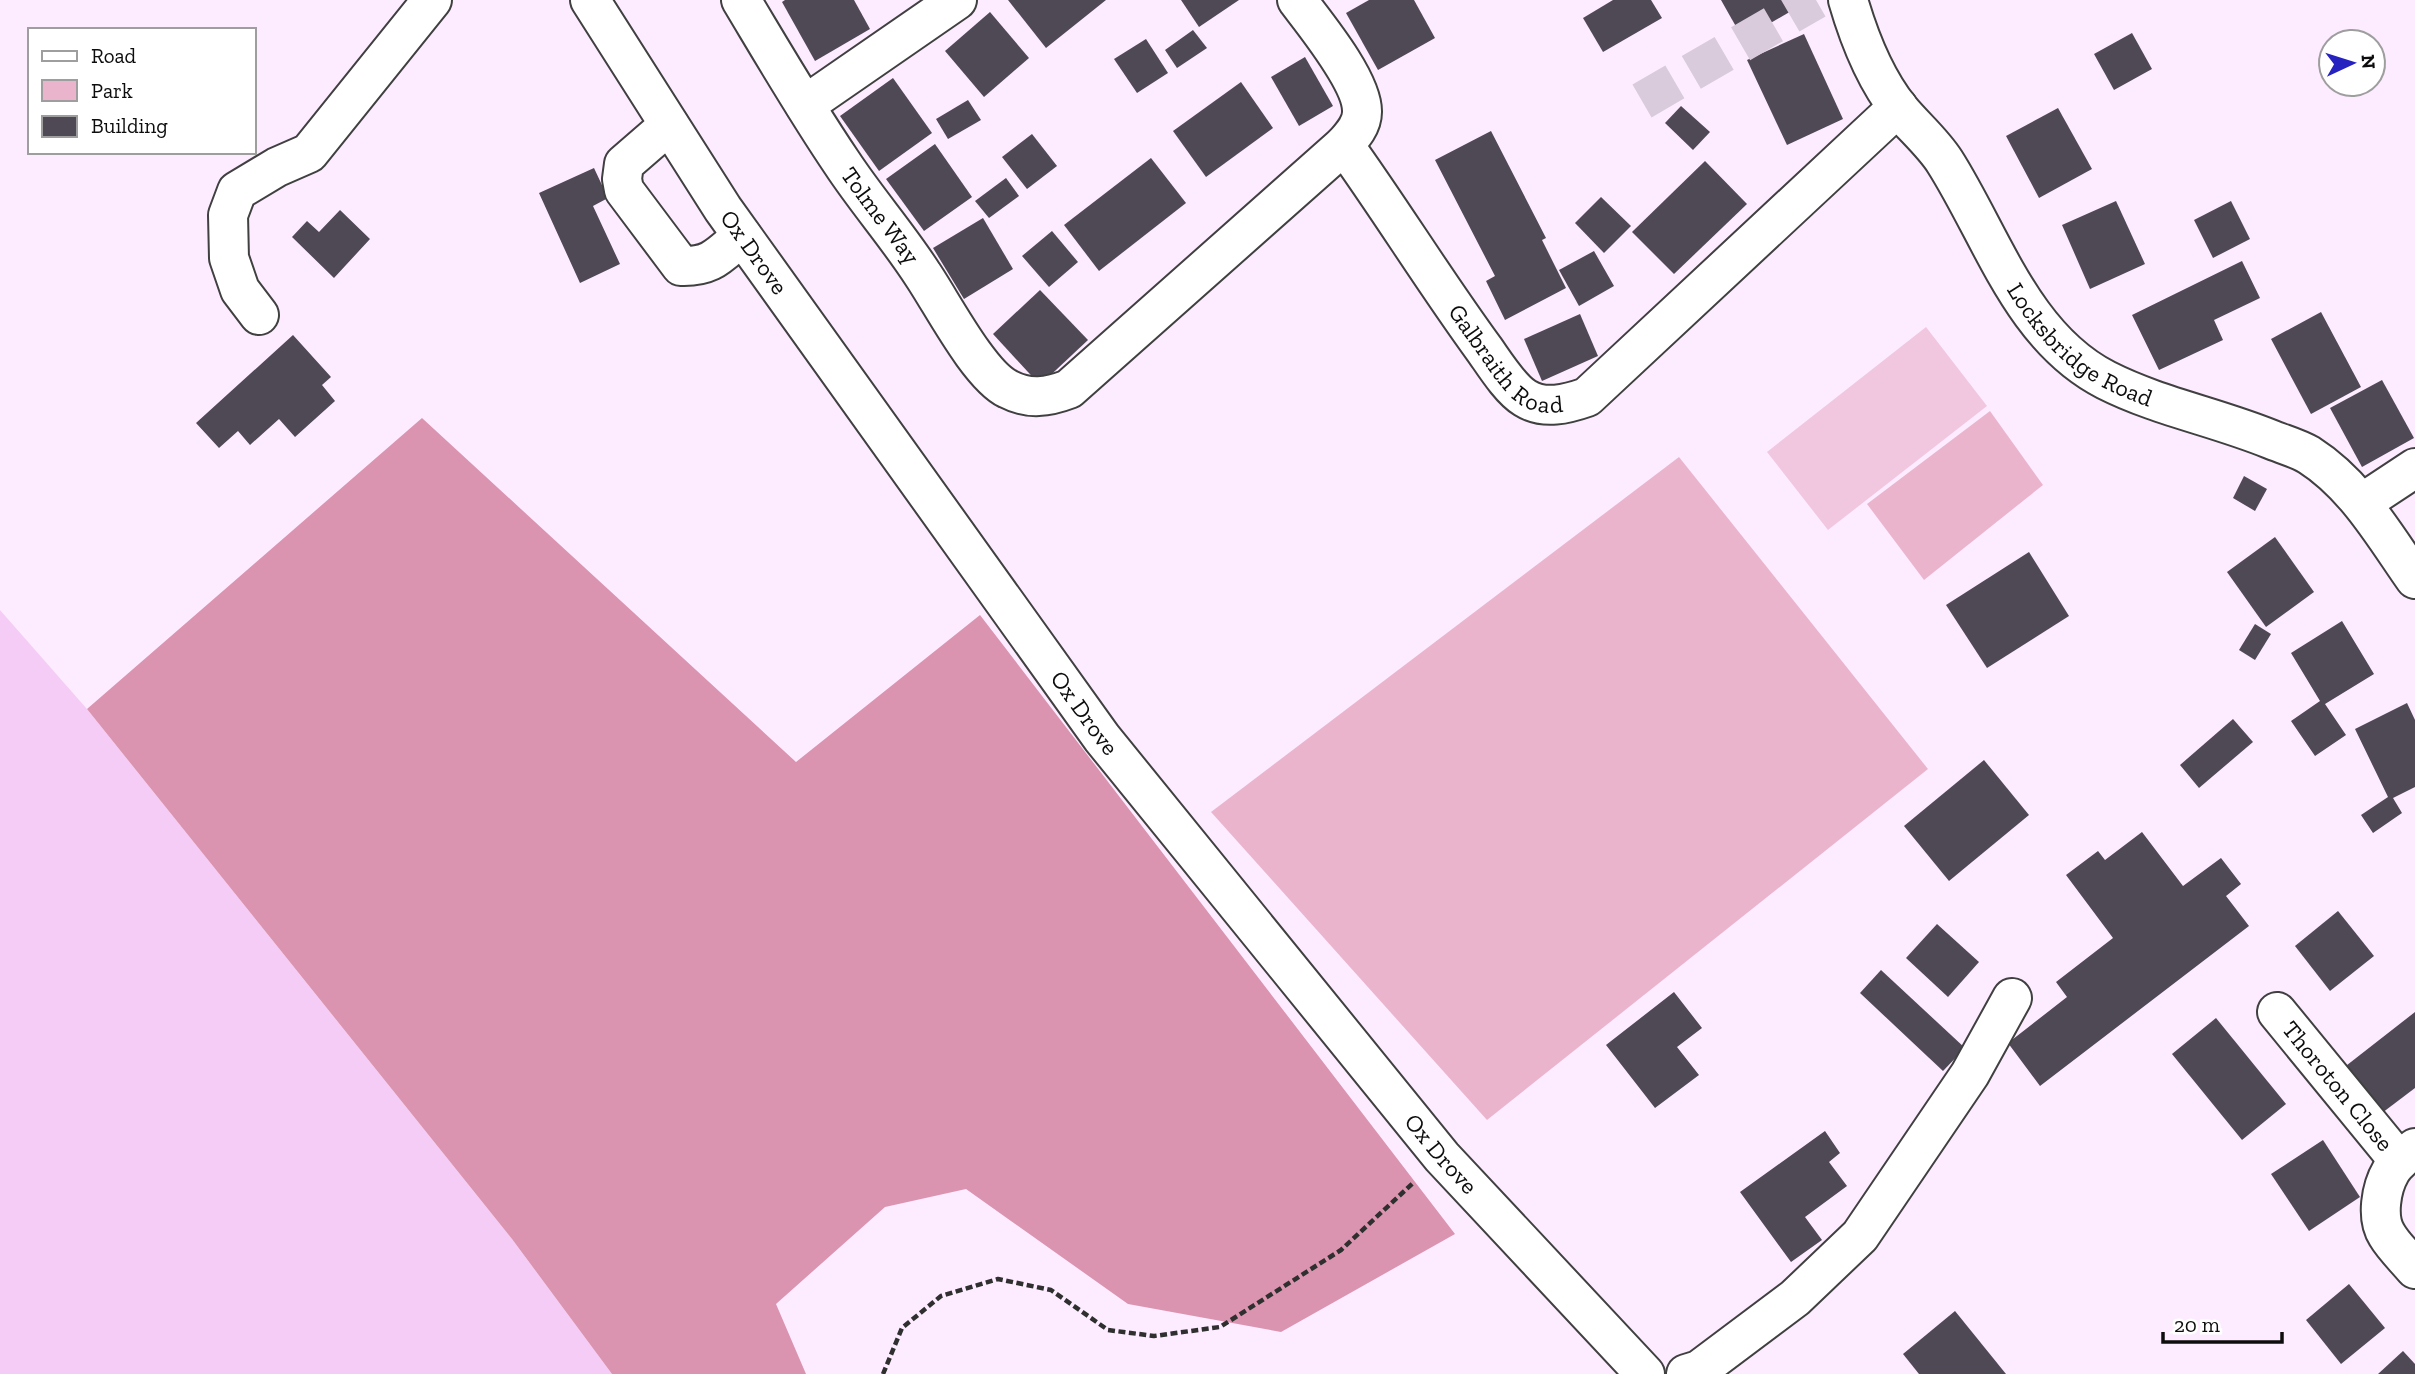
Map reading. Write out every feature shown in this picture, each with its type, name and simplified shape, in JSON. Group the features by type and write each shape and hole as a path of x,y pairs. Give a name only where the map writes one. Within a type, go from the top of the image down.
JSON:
{"street":[{"path":"259,315 240,290 229,258 228,215 237,191 277,167 309,153 432,0"},
{"name":"Ox Drove","path":"590,0 742,236 1102,738 1442,1157 1645,1374"},
{"name":"Tolme Way","path":"741,0 843,165 923,274 957,330 987,372 1006,389 1024,395 1046,397 1069,389 1345,145"},
{"path":"804,105 957,0"},
{"path":"1297,0 1348,71 1360,98 1362,114 1357,130 1345,145"},
{"name":"Locksbridge Road","path":"1848,0 1869,56 1898,107 1944,160 2038,322 2079,362 2105,380 2133,392 2246,429 2307,454 2338,478 2362,503 2415,579"},
{"name":"Galbraith Road","path":"1345,145 1465,324 1504,376 1524,398 1545,404 1566,404 1587,397 1595,390 1898,107"},
{"path":"669,125 624,164 621,178 624,190 681,266 698,267 712,262 742,236"},
{"path":"2362,503 2415,468"},
{"path":"1686,1374 1699,1370 1795,1298 1860,1236 1970,1074 2012,998"},
{"name":"Thoroton Close","path":"2277,1012 2407,1154 2390,1172 2381,1198 2381,1215 2385,1233 2415,1269"}],"path":[{"path":"883,1374 902,1328 941,1296 998,1279 1051,1290 1108,1330 1154,1336 1220,1327 1340,1250 1442,1157"}],"shaded area":[{"path":"1926,327 1987,406 1828,530 1767,452"},
{"path":"422,418 796,762 980,615 1455,1234 1281,1332 1128,1304 966,1189 885,1207 776,1304 806,1374 612,1374 512,1239 87,709"},
{"path":"0,610 87,709 512,1239 612,1374 0,1374"}],"green space":[{"path":"1990,411 2043,485 1924,580 1867,504"},
{"path":"1679,457 1928,769 1487,1120 1211,812"}],"building":[{"path":"854,0 870,29 815,61 782,2"},
{"path":"1008,0 1106,0 1046,48"},
{"path":"1181,0 1239,0 1199,27"},
{"path":"1369,0 1414,0 1435,38 1378,70 1346,13"},
{"path":"1613,0 1651,0 1662,18 1603,52 1583,18"},
{"path":"1721,0 1787,0 1793,10 1743,39"},
{"path":"990,12 1029,58 984,97 945,51"},
{"path":"1193,30 1207,48 1177,68 1165,50"},
{"path":"2132,33 2152,69 2114,90 2094,54"},
{"path":"1804,34 1843,119 1787,145 1747,60"},
{"path":"1146,39 1168,73 1137,93 1114,59"},
{"path":"1305,57 1333,106 1299,126 1271,77"},
{"path":"893,78 932,133 879,171 840,116"},
{"path":"1241,82 1273,128 1206,177 1173,131"},
{"path":"968,100 981,120 948,139 936,119"},
{"path":"1681,106 1710,132 1693,150 1665,123"},
{"path":"2058,108 2092,169 2039,198 2006,136"},
{"path":"1491,131 1546,238 1542,240 1566,288 1505,320 1486,281 1495,276 1435,160"},
{"path":"1032,134 1057,166 1027,189 1002,157"},
{"path":"935,144 972,197 924,231 886,179"},
{"path":"1151,158 1186,203 1099,271 1064,225"},
{"path":"1705,161 1747,204 1674,274 1632,232"},
{"path":"594,168 608,198 593,206 620,264 580,283 539,193"},
{"path":"1006,178 1019,196 989,218 975,201"},
{"path":"1601,197 1631,226 1604,253 1575,223"},
{"path":"2116,201 2145,264 2090,289 2062,225"},
{"path":"2231,201 2250,239 2213,258 2194,220"},
{"path":"340,210 370,239 334,278 292,237 307,221 319,232"},
{"path":"983,218 1013,269 964,299 933,248"},
{"path":"1052,231 1078,262 1049,287 1022,256"},
{"path":"1594,251 1614,286 1579,306 1559,270"},
{"path":"2242,261 2260,298 2214,320 2223,340 2159,370 2132,315"},
{"path":"1040,290 1088,340 1040,385 993,334"},
{"path":"2321,312 2361,387 2311,414 2271,339"},
{"path":"1580,314 1598,356 1542,381 1524,339"},
{"path":"293,335 331,377 322,385 335,401 295,437 279,419 250,445 238,431 219,448 196,423"},
{"path":"2382,380 2414,438 2362,467 2330,408"},
{"path":"2244,476 2267,489 2255,511 2233,498"},
{"path":"2275,537 2314,592 2266,627 2227,572"},
{"path":"2029,552 2069,616 1987,668 1946,605"},
{"path":"2342,621 2374,674 2325,704 2346,735 2315,756 2291,721 2320,701 2291,653"},
{"path":"2255,624 2271,634 2255,660 2239,650"},
{"path":"2407,703 2415,720 2415,787 2393,798 2402,813 2373,833 2361,815 2388,797 2355,729"},
{"path":"2233,719 2253,742 2199,788 2180,765"},
{"path":"1984,760 2029,815 1949,881 1904,826"},
{"path":"2142,832 2183,886 2221,858 2241,884 2226,896 2249,926 2040,1086 2008,1043 2067,997 2056,982 2113,938 2066,875 2098,851 2105,860"},
{"path":"2338,911 2374,956 2330,991 2295,946"},
{"path":"1937,924 1979,962 1948,997 1906,958"},
{"path":"1881,970 1965,1048 1943,1071 1860,993"},
{"path":"1674,992 1702,1028 1677,1047 1699,1075 1655,1108 1606,1045"},
{"path":"2415,1012 2415,1088 2378,1116 2342,1069"},
{"path":"2216,1018 2286,1104 2242,1140 2172,1054"},
{"path":"1825,1131 1840,1153 1829,1162 1847,1186 1805,1217 1822,1240 1791,1262 1740,1192"},
{"path":"2323,1140 2360,1197 2309,1231 2271,1174"},
{"path":"2349,1284 2385,1328 2341,1364 2306,1320"},
{"path":"1955,1311 2006,1374 1919,1374 1903,1354"},
{"path":"2403,1351 2415,1364 2415,1374 2378,1374"}],"tunnel":[{"path":"1642,101 1816,0"}]}
